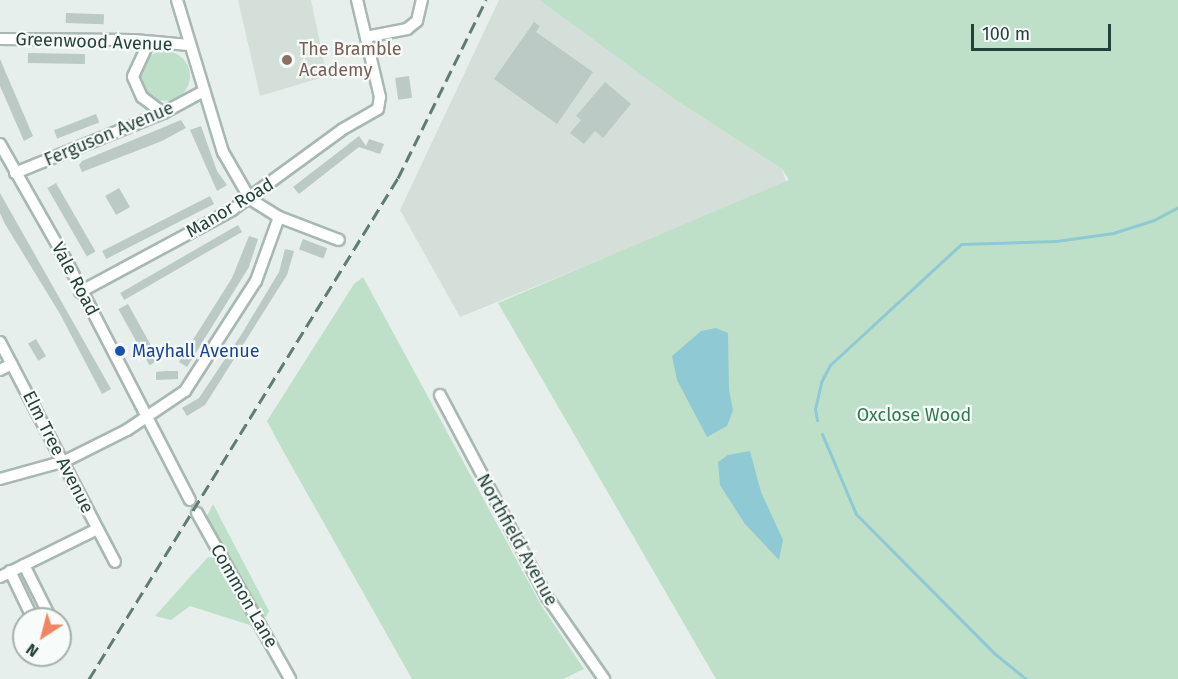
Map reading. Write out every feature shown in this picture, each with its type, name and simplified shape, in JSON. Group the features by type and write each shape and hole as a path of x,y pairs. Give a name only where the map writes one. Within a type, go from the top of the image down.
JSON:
{"street":[{"path":"177,0 202,92 223,152 250,199 279,217 339,240"},
{"path":"357,0 366,37 407,29 417,21 422,0"},
{"name":"Manor Road","path":"80,292 250,199 344,129 378,110 380,97 366,37"},
{"name":"Greenwood Avenue","path":"0,39 189,45"},
{"path":"149,42 133,78 138,92 163,113"},
{"name":"Ferguson Avenue","path":"15,173 163,113 202,92"},
{"name":"Vale Road","path":"0,144 190,500"},
{"path":"0,479 65,461 147,416 192,382 256,281 279,217"},
{"name":"Elm Tree Avenue","path":"0,342 65,461 115,561"},
{"path":"0,370 12,364"},
{"name":"Northfield Avenue","path":"440,395 547,597 604,679"},
{"name":"Common Lane","path":"197,513 290,679"},
{"path":"26,607 5,574 97,529"},
{"path":"24,564 45,607"}],"shaded area":[{"name":"The Bramble Academy","path":"238,0 311,0 327,76 260,96"},
{"path":"499,0 539,0 674,99 782,169 787,184 460,317 400,210"}],"green space":[{"name":"Oxclose Wood","path":"539,0 1178,0 1178,679 716,679 498,303 789,180 782,169 674,99"},
{"path":"160,51 170,51 183,58 190,71 190,81 183,94 170,101 160,101 151,97 144,90 140,81 140,71 144,62 151,55"},
{"path":"363,277 541,605 584,669 563,679 412,679 282,449 267,421 354,284"},
{"path":"213,504 269,611 266,617 260,616 208,526 206,518"},
{"path":"208,557 218,559 259,628 190,606 171,620 155,616"}],"water":[{"path":"716,328 728,333 729,390 733,410 727,426 707,437 677,380 672,356 701,331"},
{"path":"750,451 761,492 783,540 779,560 745,524 720,485 718,462 728,455"}],"building":[{"path":"66,13 104,14 104,24 66,23"},
{"path":"534,22 540,26 536,32 593,72 557,124 494,79"},
{"path":"28,53 85,54 85,64 28,63"},
{"path":"0,59 33,136 24,141 0,86"},
{"path":"409,76 412,98 398,100 395,78"},
{"path":"605,82 631,104 603,138 595,131 584,144 570,133 581,120 576,116"},
{"path":"96,114 99,122 57,139 54,130"},
{"path":"181,120 186,128 162,141 82,172 79,165 82,161"},
{"path":"201,126 217,171 227,185 217,191 190,130"},
{"path":"359,136 366,146 369,139 384,144 380,154 359,147 299,194 293,187"},
{"path":"56,183 96,251 87,256 47,188"},
{"path":"119,188 130,207 116,215 105,196"},
{"path":"0,193 111,389 102,394 60,314 5,224 0,213"},
{"path":"210,196 214,204 106,259 102,251"},
{"path":"238,225 242,232 124,300 120,293"},
{"path":"249,236 258,239 249,267 187,367 179,362 232,278"},
{"path":"303,239 327,248 323,259 299,249"},
{"path":"285,249 294,251 287,275 205,405 187,416 182,408 199,398 241,335 279,272"},
{"path":"128,304 159,360 149,365 118,309"},
{"path":"36,339 46,356 38,361 28,344"},
{"path":"178,371 178,379 156,380 156,372"}],"waterway":[{"path":"817,420 815,409 821,382 830,365 961,244 1056,241 1113,233 1154,220 1178,207"},
{"path":"822,434 856,514 994,653 1026,679"}],"railway":[{"path":"89,679 398,178 486,0"}],"place":[{"name":"The Bramble Academy","path":"287,60"},
{"name":"Mayhall Avenue","path":"120,351"}]}
